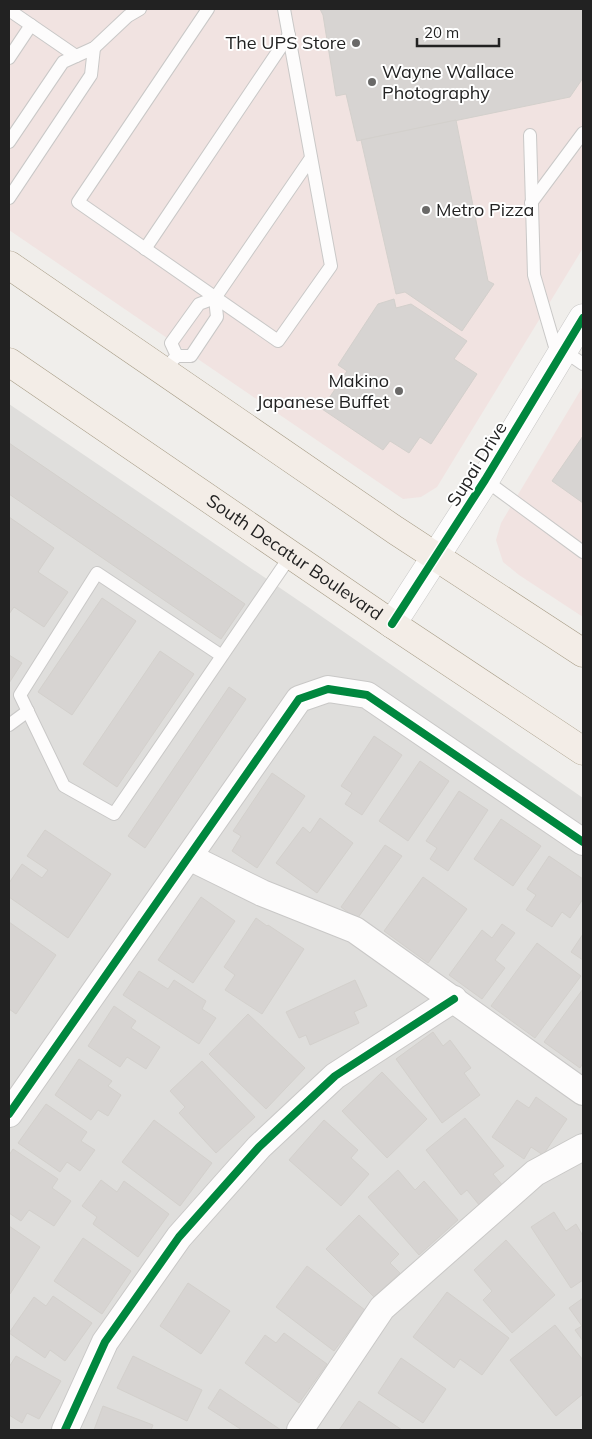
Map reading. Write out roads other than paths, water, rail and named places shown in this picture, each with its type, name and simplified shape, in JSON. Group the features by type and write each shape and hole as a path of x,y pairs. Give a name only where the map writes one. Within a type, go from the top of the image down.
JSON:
{"main road":[{"path":"9,265 170,364 395,530 583,653"},
{"name":"South Decatur Boulevard","path":"9,362 392,624 583,751"}],"street":[{"name":"Supai Drive","path":"392,624 485,480 569,358 583,318"},
{"path":"9,1114 299,699 328,689 367,695 583,842"},
{"path":"189,857 262,894 355,930 583,1092"},
{"path":"65,1430 105,1342 179,1236 259,1147 335,1076 454,999"},
{"path":"300,1430 382,1308 535,1173 583,1147"}],"lane":[{"path":"9,142 63,62 94,48 110,31 140,9"},
{"path":"208,9 78,202 278,341 331,266 284,9"},
{"path":"9,10 76,56"},
{"path":"9,58 31,26"},
{"path":"145,249 289,35"},
{"path":"9,198 91,75 94,48"},
{"path":"532,203 583,133"},
{"path":"530,135 534,275 569,358"},
{"path":"215,298 217,316 191,356 170,364 171,343 199,304 215,298 311,158"},
{"path":"485,480 583,552"},
{"path":"222,656 97,573 20,695 64,786 114,814 222,656 291,555"},
{"path":"9,725 28,711"}],"place":[{"name":"The UPS Store","path":"356,43"},
{"name":"Wayne Wallace Photography","path":"372,82"},
{"name":"Metro Pizza","path":"426,210"},
{"name":"Makino Japanese Buffet","path":"399,391"}]}
